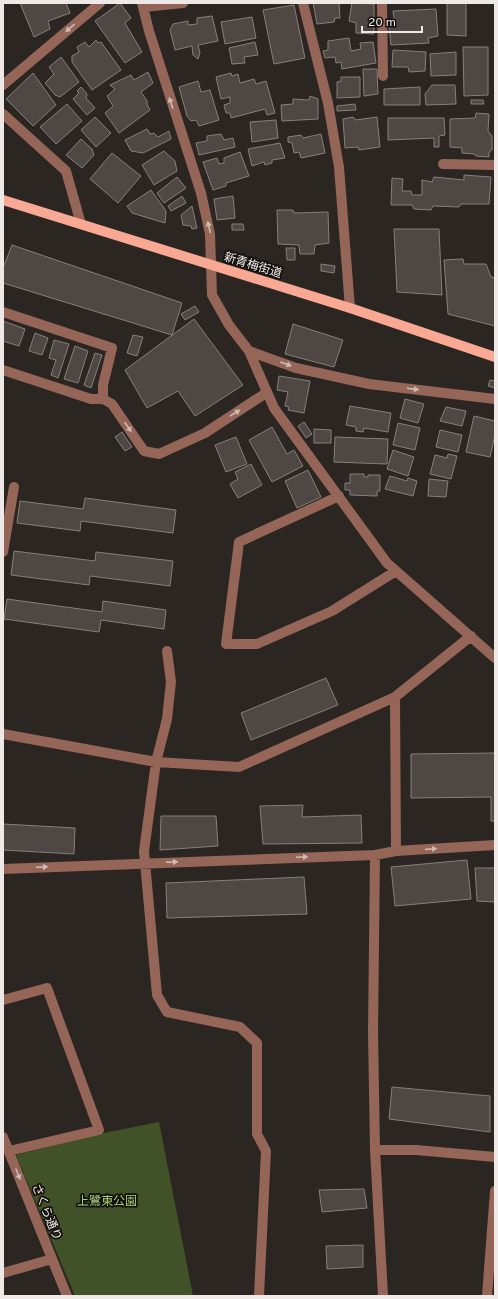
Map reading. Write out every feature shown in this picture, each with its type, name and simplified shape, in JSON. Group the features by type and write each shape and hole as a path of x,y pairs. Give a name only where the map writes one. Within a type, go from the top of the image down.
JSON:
{"main road":[{"name":"新青梅街道","path":"4,202 81,224 211,266 350,308 495,357"}],"street":[{"path":"3,86 100,3"},
{"path":"183,3 143,5 149,31 201,194 210,234 212,295 229,325 249,351 266,393 274,408 387,563 495,658"},
{"path":"303,3 328,102 339,167 350,308"},
{"path":"382,3 383,76"},
{"path":"3,114 66,171 81,224"},
{"path":"443,164 495,165"},
{"path":"3,312 112,348 103,385 103,398"},
{"path":"249,351 296,368 370,384 495,399"},
{"path":"3,370 91,399 103,398 112,404 144,451 158,454 205,433 266,393"},
{"path":"3,552 14,487"},
{"path":"339,496 239,542 226,644 257,644 332,611 396,571"},
{"path":"3,734 156,762 239,768 395,697 471,636"},
{"path":"167,651 171,682 167,719 156,762 144,851 158,995 167,1012 240,1027 257,1043 257,1134 266,1151 259,1296"},
{"path":"395,697 396,851"},
{"path":"3,869 375,855 396,851 495,845"},
{"path":"375,855 373,1032 375,1150 383,1296"},
{"path":"3,1000 47,988 100,1130 9,1151"},
{"name":"さくら通り","path":"3,1137 67,1296"},
{"path":"375,1150 416,1150 495,1157"},
{"path":"487,1296 495,1191"},
{"path":"3,1273 52,1259"}],"green space":[{"name":"上鷺東公園","path":"159,1122 193,1296 75,1296 16,1155 104,1133"}],"building":[{"path":"20,3 66,3 70,13 48,21 50,29 34,37"},
{"path":"120,3 131,18 125,23 142,52 125,63 95,21"},
{"path":"313,3 339,3 340,18 335,18 334,22 317,24"},
{"path":"352,3 374,4 374,34 356,33 356,23 349,21"},
{"path":"447,3 466,3 466,36 447,35"},
{"path":"294,5 305,58 274,64 263,10"},
{"path":"436,9 438,36 428,38 429,43 391,45 389,26 395,26 393,11"},
{"path":"212,16 218,41 198,45 200,53 198,59 193,55 192,46 175,50 170,30 173,24 188,21 188,25 197,24 197,18"},
{"path":"252,17 256,38 225,44 221,22"},
{"path":"349,38 351,51 361,49 360,43 373,42 376,63 342,69 341,62 336,63 335,57 325,58 323,51 328,50 328,41"},
{"path":"96,40 98,43 101,42 121,70 92,90 72,62 72,56 79,52 77,47 85,42 89,47"},
{"path":"255,42 258,55 244,57 245,63 232,64 229,48"},
{"path":"463,47 488,47 488,95 464,96"},
{"path":"393,50 426,52 425,71 409,72 408,67 392,67"},
{"path":"456,52 456,75 431,76 430,54"},
{"path":"61,57 79,82 60,97 55,95 45,83 54,74 49,67"},
{"path":"363,69 377,69 378,94 364,96"},
{"path":"148,72 153,83 141,92 147,101 150,110 119,133 105,113 113,106 107,96 115,89 110,85 131,75 134,80"},
{"path":"33,73 56,105 33,126 6,99"},
{"path":"231,73 232,76 238,74 240,83 254,79 256,84 266,81 275,113 267,115 265,109 231,118 230,113 226,113 224,105 230,103 230,97 221,99 216,77"},
{"path":"341,77 360,77 360,97 337,98 337,82 341,81"},
{"path":"198,81 201,92 210,90 219,120 199,126 196,120 191,121 187,116 179,87"},
{"path":"432,85 455,85 456,104 426,105 425,94"},
{"path":"81,87 87,94 86,98 95,108 87,115 73,99 79,93 77,91"},
{"path":"420,87 420,105 384,105 384,89"},
{"path":"310,96 318,99 318,119 282,121 281,105 293,104 293,99 309,100"},
{"path":"471,100 483,100 484,104 471,104"},
{"path":"67,104 82,121 56,144 40,127"},
{"path":"355,104 356,110 337,111 337,106"},
{"path":"476,113 489,114 488,131 492,136 492,150 489,152 489,157 462,153 462,148 450,147 450,119 475,118"},
{"path":"95,117 111,133 96,147 81,130"},
{"path":"353,117 356,120 377,117 380,147 359,150 358,147 345,148 343,119"},
{"path":"388,118 444,118 445,135 439,136 439,147 434,147 434,138 388,140"},
{"path":"276,120 278,138 252,142 250,122"},
{"path":"147,129 150,134 154,133 158,137 169,131 171,139 143,153 131,151 125,140"},
{"path":"221,134 224,140 233,138 235,147 199,155 196,143 207,141 207,136"},
{"path":"321,134 325,153 301,158 299,152 294,153 292,143 288,142 288,137 301,135 303,138"},
{"path":"81,139 92,149 94,155 82,168 66,155"},
{"path":"280,143 285,158 272,160 272,163 265,165 264,162 252,166 248,149"},
{"path":"164,151 175,161 177,171 154,185 142,165"},
{"path":"240,152 249,176 226,183 226,186 213,190 203,162 217,158 219,164 224,163 224,158"},
{"path":"112,153 141,176 118,203 90,179"},
{"path":"464,175 491,177 489,204 461,204 459,207 433,206 431,210 414,209 412,205 391,205 392,178 403,179 402,191 411,191 412,195 422,195 422,180 432,182 434,177 464,180"},
{"path":"177,177 186,188 164,203 157,193"},
{"path":"151,190 166,211 165,223 132,213 127,206"},
{"path":"182,196 186,203 171,211 168,206"},
{"path":"233,196 235,218 217,220 214,199"},
{"path":"192,206 197,228 192,229 191,226 183,225 181,215"},
{"path":"277,210 293,210 294,213 328,212 329,243 315,245 314,254 300,254 299,245 278,244"},
{"path":"232,224 243,224 244,230 232,230"},
{"path":"394,229 439,229 442,295 397,292"},
{"path":"12,245 182,303 172,335 3,283 3,268"},
{"path":"286,248 295,248 295,260 287,260"},
{"path":"463,259 464,264 486,264 491,277 495,278 495,326 448,314 444,260"},
{"path":"321,264 335,266 334,273 321,271"},
{"path":"195,306 199,312 185,320 181,314"},
{"path":"194,319 243,385 195,416 178,391 147,408 125,370"},
{"path":"3,321 25,329 19,346 3,341"},
{"path":"293,324 343,340 334,367 285,354"},
{"path":"35,333 48,338 42,355 29,351"},
{"path":"133,335 143,337 137,356 127,353"},
{"path":"54,340 69,344 58,378 51,375 56,360 49,358"},
{"path":"75,346 88,351 78,383 64,379"},
{"path":"95,353 102,355 91,388 84,385"},
{"path":"279,376 310,381 304,413 288,410 289,407 285,406 288,392 277,390"},
{"path":"490,380 495,381 495,388 488,386"},
{"path":"405,399 424,404 418,423 400,418"},
{"path":"350,406 391,413 388,432 364,428 363,432 356,431 356,427 346,425"},
{"path":"446,407 466,411 462,426 440,421"},
{"path":"474,416 495,421 495,435 490,457 466,452"},
{"path":"304,422 312,434 306,438 298,426"},
{"path":"398,423 420,428 415,450 393,445"},
{"path":"272,427 287,454 294,450 303,466 272,482 249,440"},
{"path":"314,429 331,430 331,443 314,443"},
{"path":"440,430 462,435 458,452 436,447"},
{"path":"122,432 132,447 125,451 115,437"},
{"path":"236,437 247,464 226,472 215,445"},
{"path":"335,437 388,439 387,464 334,462"},
{"path":"393,450 414,457 408,476 387,469"},
{"path":"448,454 457,456 451,479 430,474 435,455 447,458"},
{"path":"251,464 262,485 238,498 230,484 238,479 235,472"},
{"path":"308,470 321,497 297,508 285,481"},
{"path":"350,474 364,474 364,477 368,477 368,475 380,475 380,491 377,491 377,496 350,495 350,490 345,490 345,483 350,483"},
{"path":"390,476 407,481 408,478 417,481 413,496 385,489"},
{"path":"429,479 448,481 446,497 428,496"},
{"path":"85,498 176,510 173,533 81,521 80,531 17,523 20,501 83,509"},
{"path":"14,551 95,561 96,552 173,561 170,586 90,576 89,585 11,575"},
{"path":"7,599 102,612 103,601 166,610 164,629 101,620 99,632 4,619"},
{"path":"326,678 338,705 251,740 241,713"},
{"path":"495,753 495,821 491,821 491,797 411,798 411,754"},
{"path":"303,805 302,817 361,815 362,843 263,844 260,806"},
{"path":"161,816 216,816 218,846 160,850"},
{"path":"3,824 75,828 74,854 3,850"},
{"path":"467,860 471,899 395,906 391,867"},
{"path":"475,868 495,868 495,902 477,901"},
{"path":"304,877 307,914 167,918 166,883"},
{"path":"392,1087 490,1096 490,1132 389,1119"},
{"path":"364,1189 367,1208 322,1212 319,1190"},
{"path":"363,1245 363,1267 327,1269 326,1246"}]}
